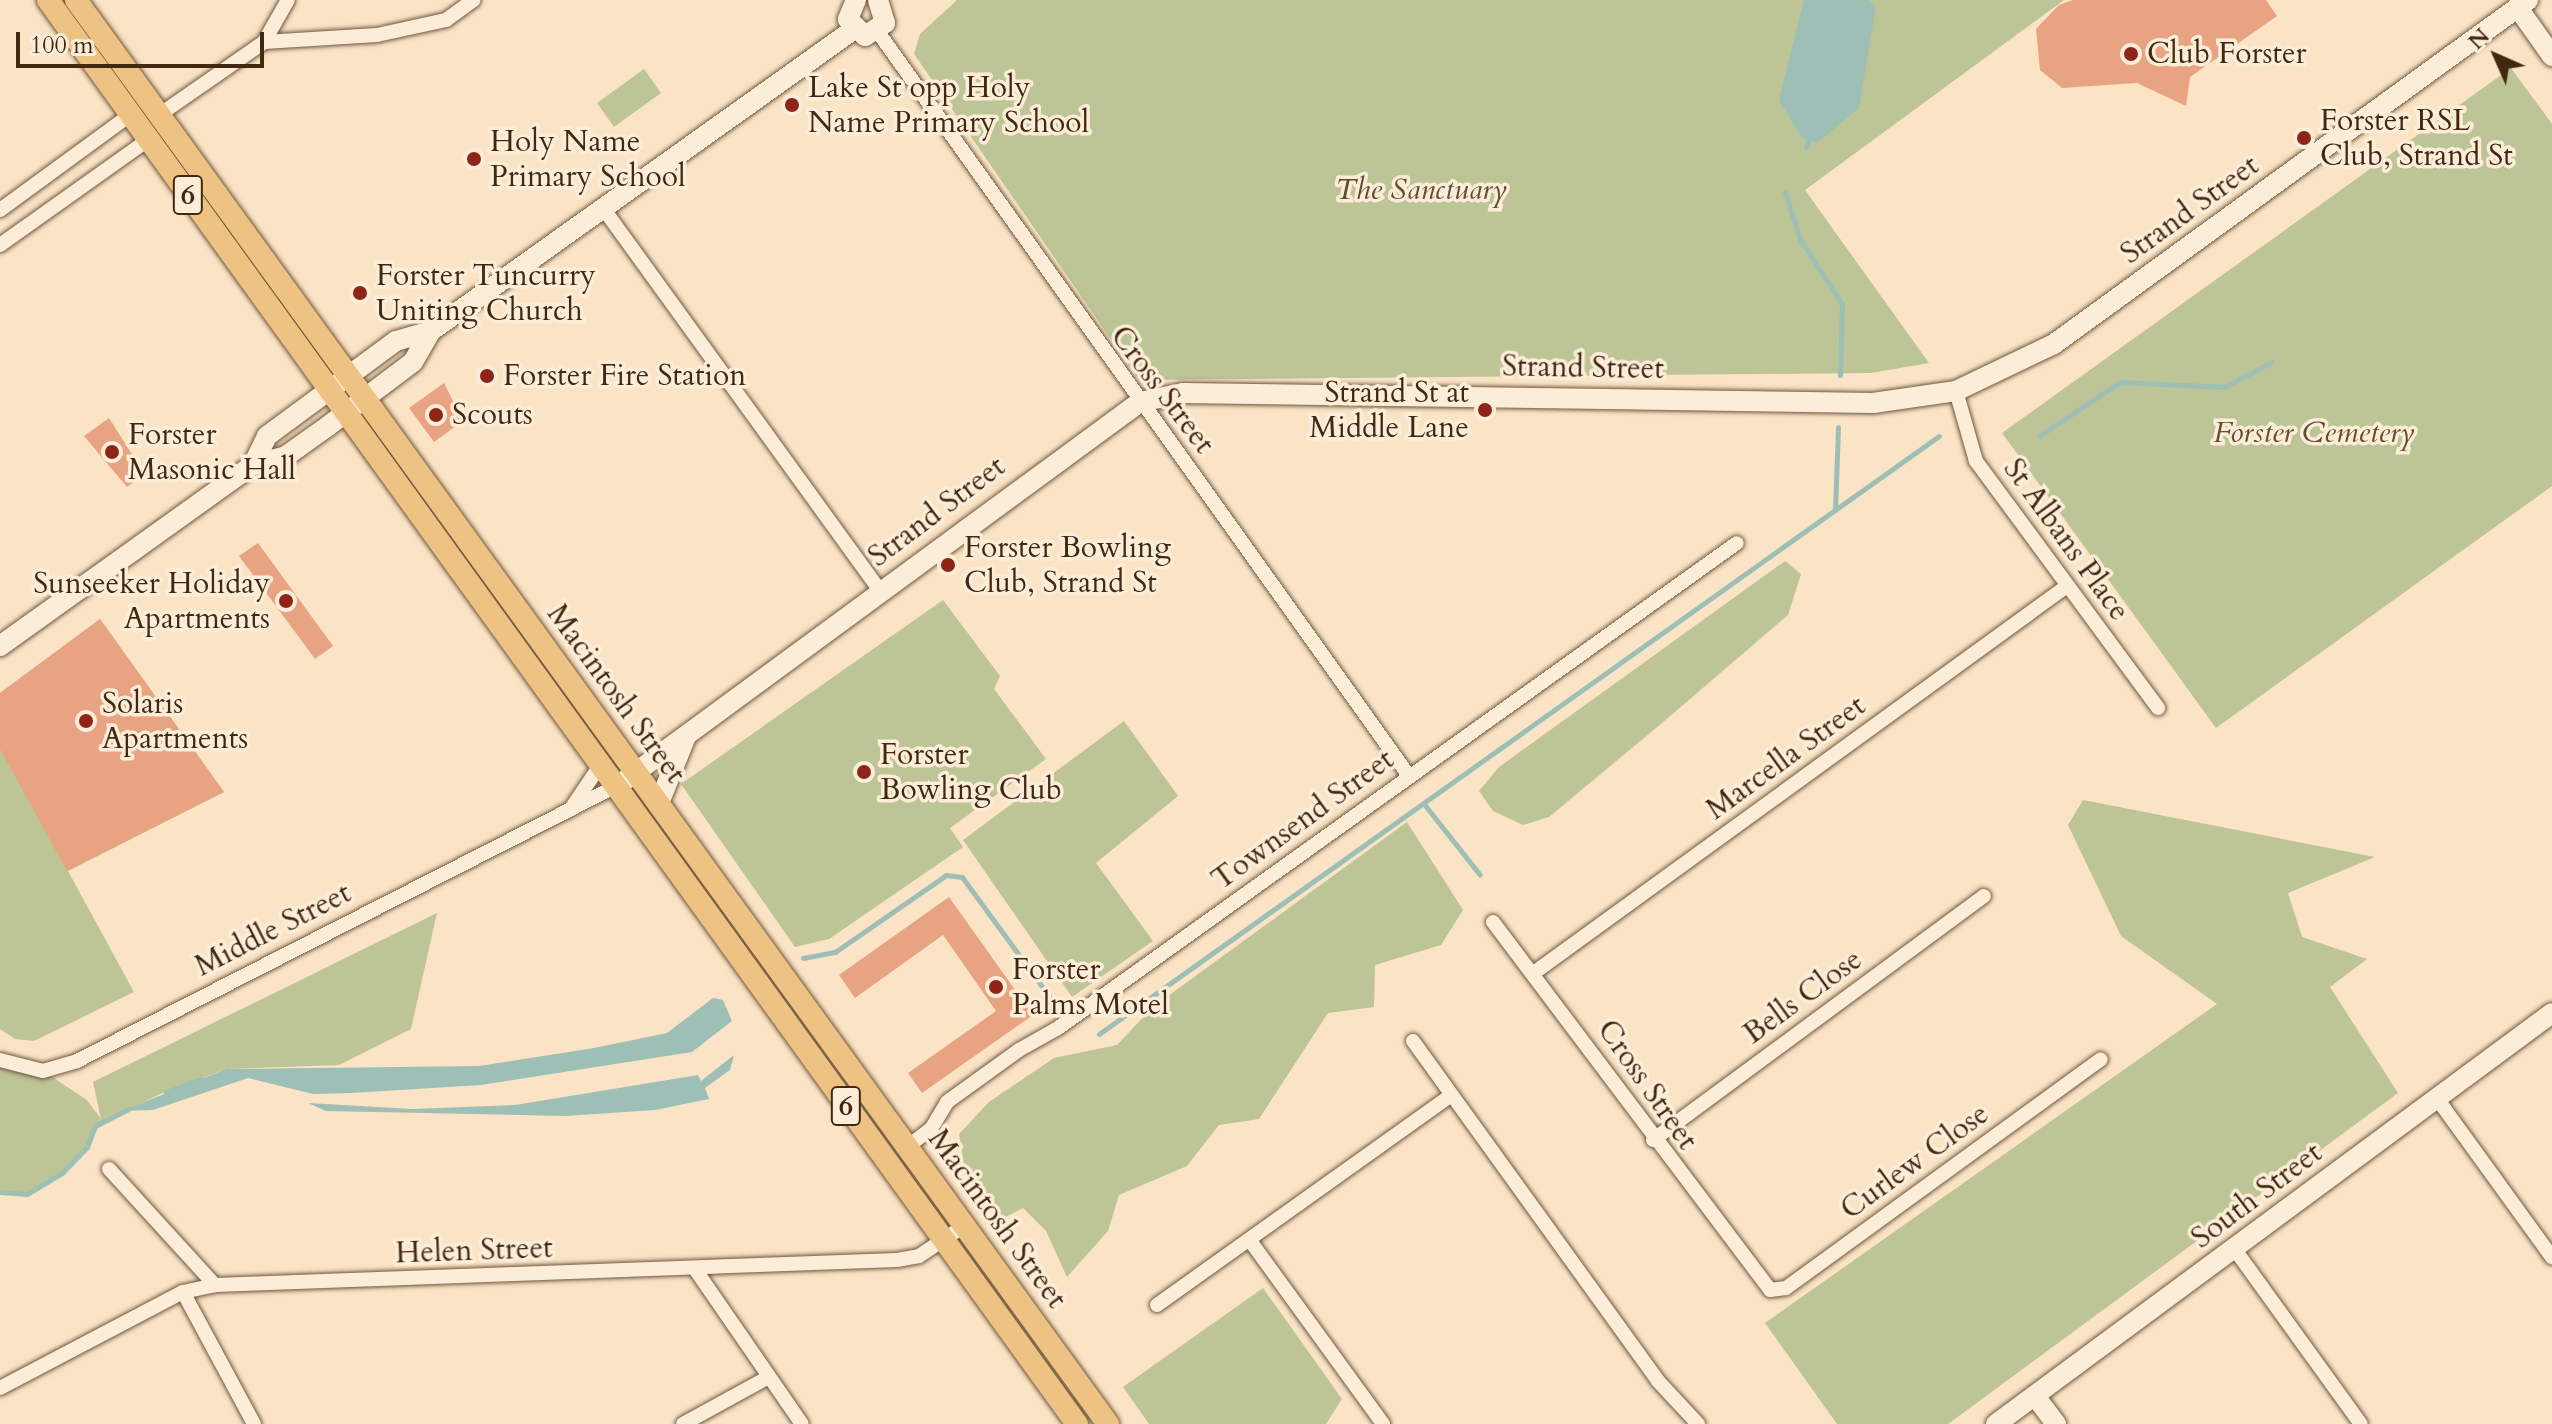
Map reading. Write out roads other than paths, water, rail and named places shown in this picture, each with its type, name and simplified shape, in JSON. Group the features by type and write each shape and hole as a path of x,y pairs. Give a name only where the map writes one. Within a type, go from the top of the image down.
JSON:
{"main road":[{"name":"Macintosh Street","path":"48,0 327,392 1077,1424"},
{"name":"Macintosh Street","path":"76,0 1108,1424"}],"street":[{"path":"159,115 264,42 288,0"},
{"path":"264,42 377,35 446,20 474,0"},
{"path":"853,30 848,13 856,0"},
{"path":"253,465 267,436 396,341 431,331 853,30 878,32 885,23 885,2"},
{"path":"2523,4 2552,56"},
{"name":"Strand Street","path":"637,773 1140,402 1183,393 1873,403 1956,391 2054,344 2523,4"},
{"name":"Cross Street","path":"878,32 1409,776"},
{"path":"0,210 131,114"},
{"path":"0,245 149,139"},
{"path":"603,208 881,592"},
{"path":"0,646 253,465 286,456 366,398 413,362 431,331"},
{"name":"St Albans Place","path":"1956,391 1976,461 2158,708"},
{"name":"Townsend Street","path":"907,1147 959,1094 1737,543"},
{"name":"Marcella Street","path":"1535,972 2067,586"},
{"path":"659,803 687,735"},
{"name":"Middle Street","path":"567,814 599,767"},
{"name":"Middle Street","path":"0,1060 43,1071 77,1061 567,814 637,773"},
{"name":"Bells Close","path":"1653,1140 1984,896"},
{"name":"Cross Street","path":"1493,922 1535,972 1653,1140 1757,1280"},
{"name":"South Street","path":"1996,1424 2236,1251 2436,1097 2552,1013"},
{"path":"1413,1041 1658,1381 1698,1424"},
{"name":"Curlew Close","path":"1757,1280 1770,1290 1786,1288 2101,1059"},
{"path":"1157,1305 1251,1242 1451,1095"},
{"path":"2436,1097 2552,1257"},
{"path":"109,1169 215,1285"},
{"name":"Helen Street","path":"0,1388 183,1292 215,1285 908,1259 944,1241 964,1226"},
{"path":"1251,1242 1383,1424"},
{"path":"2236,1251 2361,1424"},
{"path":"695,1269 802,1424"},
{"path":"183,1292 254,1424"},
{"path":"683,1424 769,1377"},
{"path":"2035,1396 2056,1424"}],"water":[{"path":"1804,0 1869,0 1876,6 1859,108 1817,143 1802,138 1779,100"},
{"path":"713,998 723,1000 732,1021 692,1052 481,1085 351,1093 313,1094 248,1078 153,1110 122,1111 226,1069 479,1066 594,1048 667,1033"},
{"path":"734,1055 730,1070 705,1088 709,1099 655,1110 565,1116 326,1111 308,1103 412,1109 515,1105 698,1075 701,1081"}],"waterway":[{"path":"1806,148 1810,136"},
{"path":"1785,192 1800,239 1842,304 1840,375"},
{"path":"2039,436 2120,382 2224,387 2271,362"},
{"path":"1835,510 1838,427"},
{"path":"1099,1034 1939,436"},
{"path":"1424,804 1480,875"},
{"path":"803,958 835,952 946,875 962,877 1056,1006"},
{"path":"166,1092 202,1079"},
{"path":"0,1192 27,1194 62,1173 87,1147 95,1126 128,1109"}],"place":[{"name":"Club Forster","path":"2131,54"},
{"name":"Lake St opp Holy Name Primary School","path":"792,105"},
{"name":"Forster RSL Club, Strand St","path":"2304,138"},
{"name":"Holy Name Primary School","path":"474,159"},
{"name":"Forster Tuncurry Uniting Church","path":"360,293"},
{"name":"Forster Fire Station","path":"487,376"},
{"name":"Strand St at Middle Lane","path":"1485,410"},
{"name":"Scouts","path":"436,415"},
{"name":"Forster Masonic Hall","path":"112,452"},
{"name":"Forster Bowling Club, Strand St","path":"948,565"},
{"name":"Sunseeker Holiday Apartments","path":"286,601"},
{"name":"Solaris Apartments","path":"86,721"},
{"name":"Forster Bowling Club","path":"864,772"},
{"name":"Forster Palms Motel","path":"996,987"}],"park label":[{"name":"The Sanctuary","path":"1421,190"},
{"name":"Forster Cemetery","path":"2314,433"}]}
